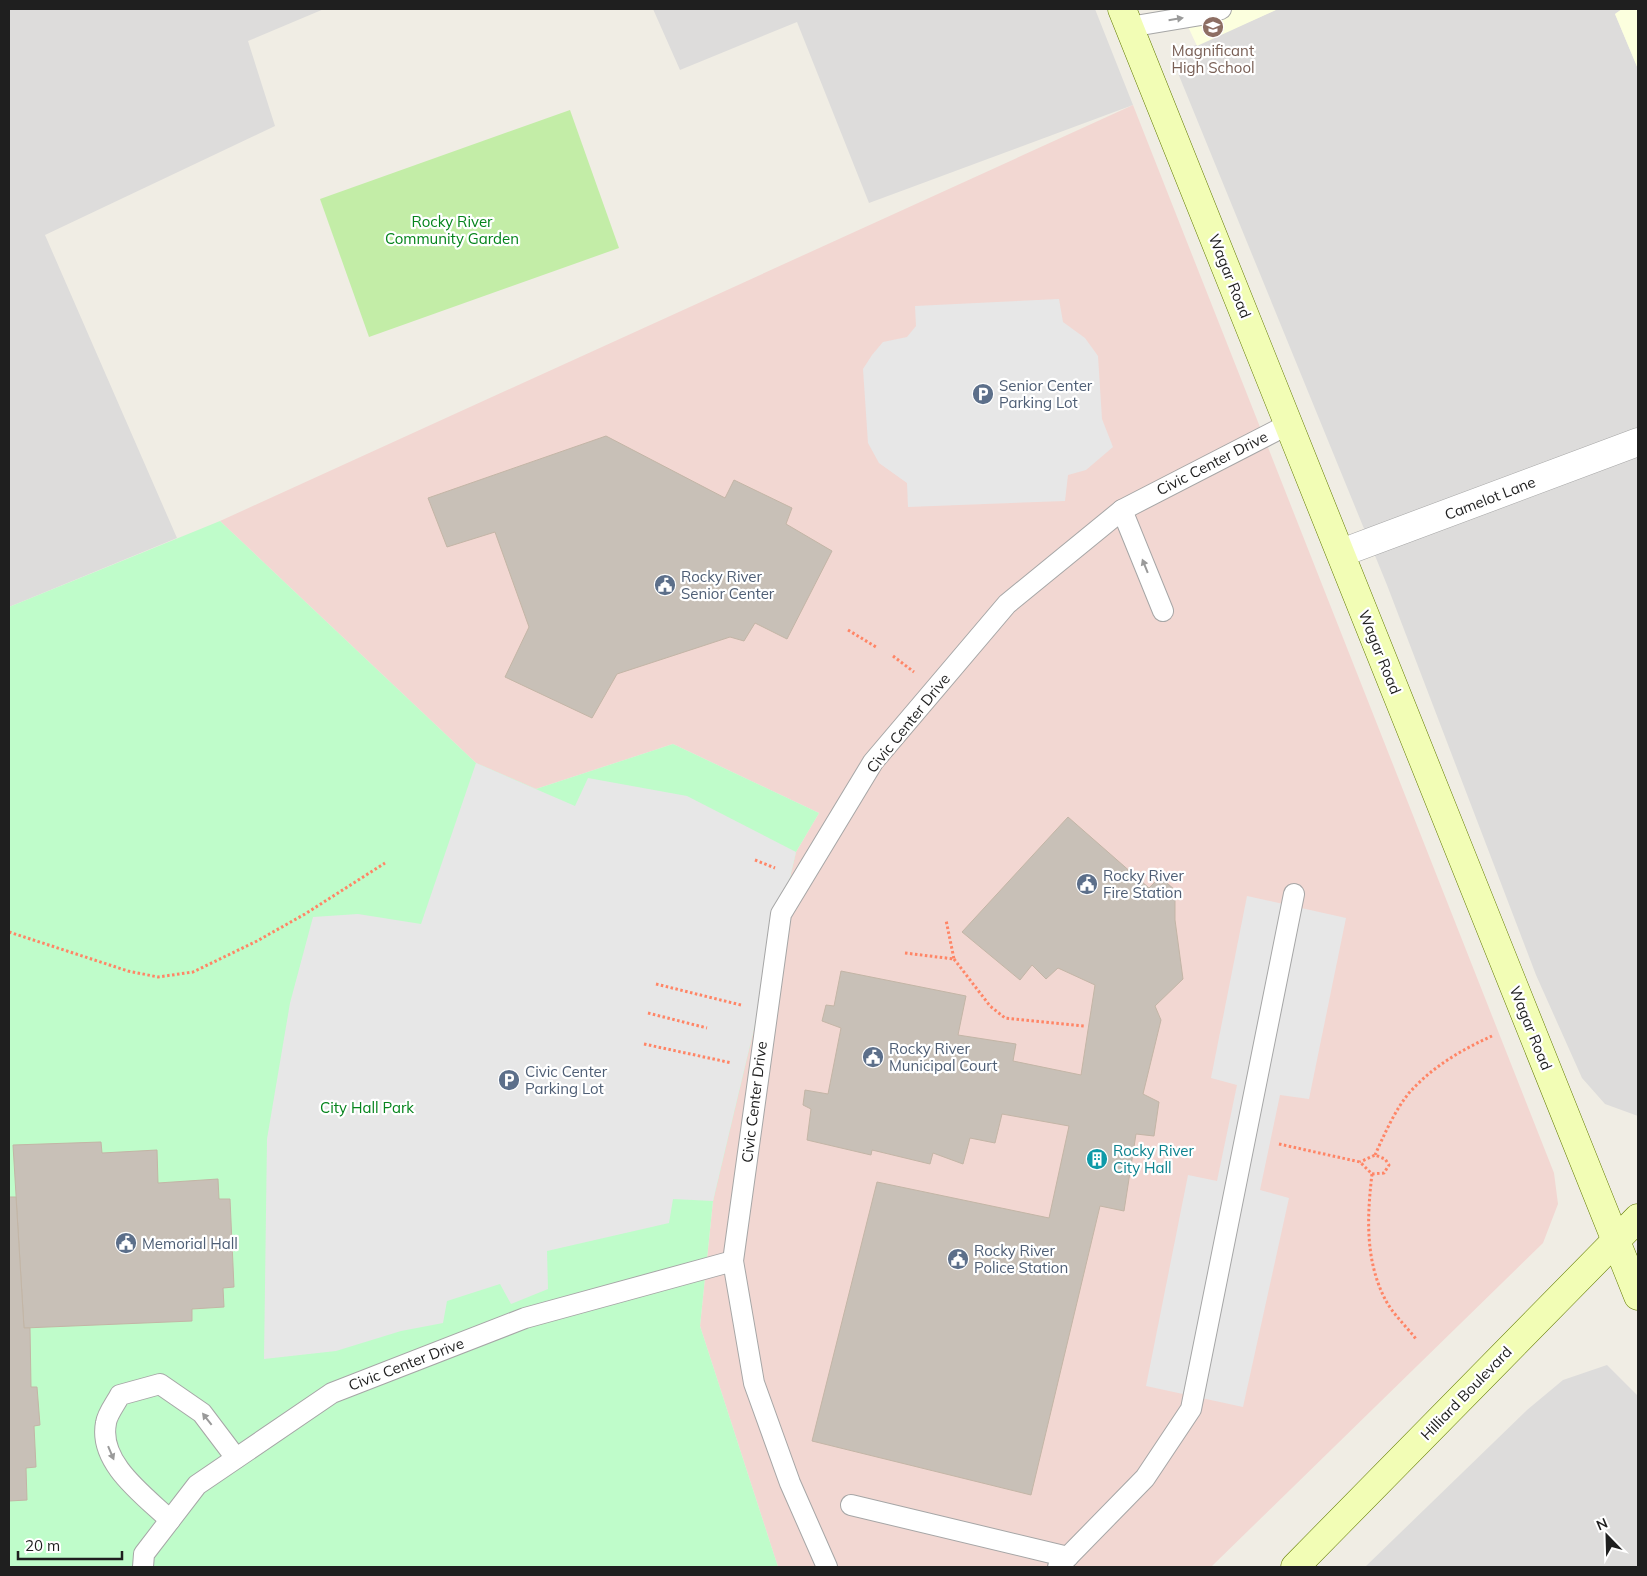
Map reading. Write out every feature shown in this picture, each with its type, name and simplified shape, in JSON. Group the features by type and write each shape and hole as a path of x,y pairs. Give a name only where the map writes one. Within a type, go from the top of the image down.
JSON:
{"main road":[{"name":"Wagar Road","path":"1126,18 1638,1296"},
{"name":"Hilliard Boulevard","path":"1294,1567 1638,1218"}],"street":[{"name":"Camelot Lane","path":"1341,553 1638,442"}],"lane":[{"path":"1126,18 1153,9"},
{"path":"1126,18 1207,14 1221,9"},
{"name":"Civic Center Drive","path":"827,1567 790,1483 754,1383 733,1261 781,914 873,762 1007,604 1122,510 1289,424"},
{"path":"1122,510 1163,611"},
{"path":"851,1505 1063,1562 1145,1478 1191,1409 1294,894"},
{"name":"Civic Center Drive","path":"143,1567 144,1554 197,1484 332,1394 525,1318 733,1261"},
{"path":"170,1520 121,1474 108,1449 106,1422 120,1395 160,1384 202,1413 236,1458"}],"path":[{"path":"848,630 876,647"},
{"path":"9,932 81,954 128,971 158,977 193,972 305,914 386,863"},
{"path":"946,920 954,959 990,1006 1005,1018 1084,1026"},
{"path":"905,953 954,959"},
{"path":"656,984 714,999"},
{"path":"648,1013 707,1028"},
{"path":"1360,1162 1375,1155 1408,1094 1430,1073 1460,1050 1492,1036"},
{"path":"644,1044 701,1054 758,1070"},
{"path":"1279,1144 1360,1162 1372,1174 1384,1173 1389,1165 1384,1159 1375,1155"},
{"path":"1372,1174 1368,1209 1371,1260 1385,1300 1416,1339"}],"shaded area":[{"path":"9,9 324,9 248,41 275,126 45,235 177,538 9,607"},
{"path":"653,9 1095,9 1133,105 869,203 797,22 680,70"},
{"name":"Magnificant High School","path":"1180,9 1278,9 1197,46"},
{"path":"1278,9 1622,9 1615,14 1638,69 1638,1116 1605,1104 1582,1078 1536,975 1387,585 1171,56"},
{"path":"1622,9 1638,9 1638,69 1615,14"},
{"path":"1133,105 1554,1173 1558,1204 1543,1243 1211,1567 778,1567 700,1326 713,1201 726,1144 796,852 819,813 673,744 536,789 476,763 220,521"},
{"name":"Senior Center Parking Lot","path":"1059,299 1063,322 1085,338 1098,356 1102,419 1113,447 1086,470 1068,475 1065,501 908,507 907,483 879,463 868,443 863,369 872,355 883,342 907,337 916,326 915,306"},
{"name":"Civic Center Parking Lot","path":"476,763 575,806 588,778 687,796 796,852 713,1201 673,1199 669,1223 547,1251 548,1289 511,1304 500,1284 447,1301 443,1323 401,1331 336,1351 264,1359 267,1139 290,1003 313,917 358,914 421,924"},
{"path":"1247,896 1346,918 1309,1099 1280,1095 1260,1190 1289,1198 1243,1407 1146,1386 1188,1175 1217,1181 1237,1085 1211,1078"},
{"path":"1607,1365 1638,1396 1638,1567 1365,1567 1527,1410 1563,1380"}],"green space":[{"name":"Rocky River Community Garden","path":"570,110 619,248 369,337 320,199"},
{"name":"City Hall Park","path":"220,521 476,763 536,789 673,744 819,813 796,852 713,1201 700,1326 778,1567 9,1567 9,607"}],"building":[{"name":"Rocky River Senior Center","path":"606,436 725,498 734,480 792,508 786,524 832,551 787,639 755,623 744,641 730,637 617,674 592,718 505,677 529,627 495,532 447,547 428,498"},
{"name":"Rocky River City Hall","path":"1068,817 1149,888 1160,877 1175,890 1175,920 1183,979 1155,1006 1161,1020 1143,1094 1159,1102 1154,1136 1136,1134 1124,1211 1100,1206 1031,1495 812,1441 877,1182 1049,1218 1069,1126 1002,1114 995,1143 970,1138 963,1164 933,1153 930,1164 872,1150 871,1155 807,1140 811,1109 803,1105 805,1090 828,1094 841,1028 822,1021 826,1005 834,1006 841,971 966,996 958,1035 1016,1044 1013,1061 1081,1075 1095,985 1058,968 1046,979 1032,965 1020,980 962,932"},
{"name":"Memorial Hall","path":"101,1142 102,1153 157,1150 158,1183 218,1179 219,1199 230,1199 234,1287 223,1288 224,1307 192,1309 192,1321 24,1328 13,1145"},
{"path":"9,1197 16,1197 24,1328 30,1328 31,1387 37,1387 40,1425 34,1426 36,1467 26,1468 27,1500 9,1501"}],"place":[{"name":"Magnificant High School","path":"1213,27"},
{"name":"Senior Center Parking Lot","path":"983,394"},
{"name":"Rocky River Senior Center","path":"665,585"},
{"name":"Rocky River Fire Station","path":"1087,884"},
{"name":"Rocky River Municipal Court","path":"873,1057"},
{"name":"Civic Center Parking Lot","path":"509,1080"},
{"name":"Rocky River City Hall","path":"1097,1159"},
{"name":"Memorial Hall","path":"126,1243"},
{"name":"Rocky River Police Station","path":"958,1259"}]}
